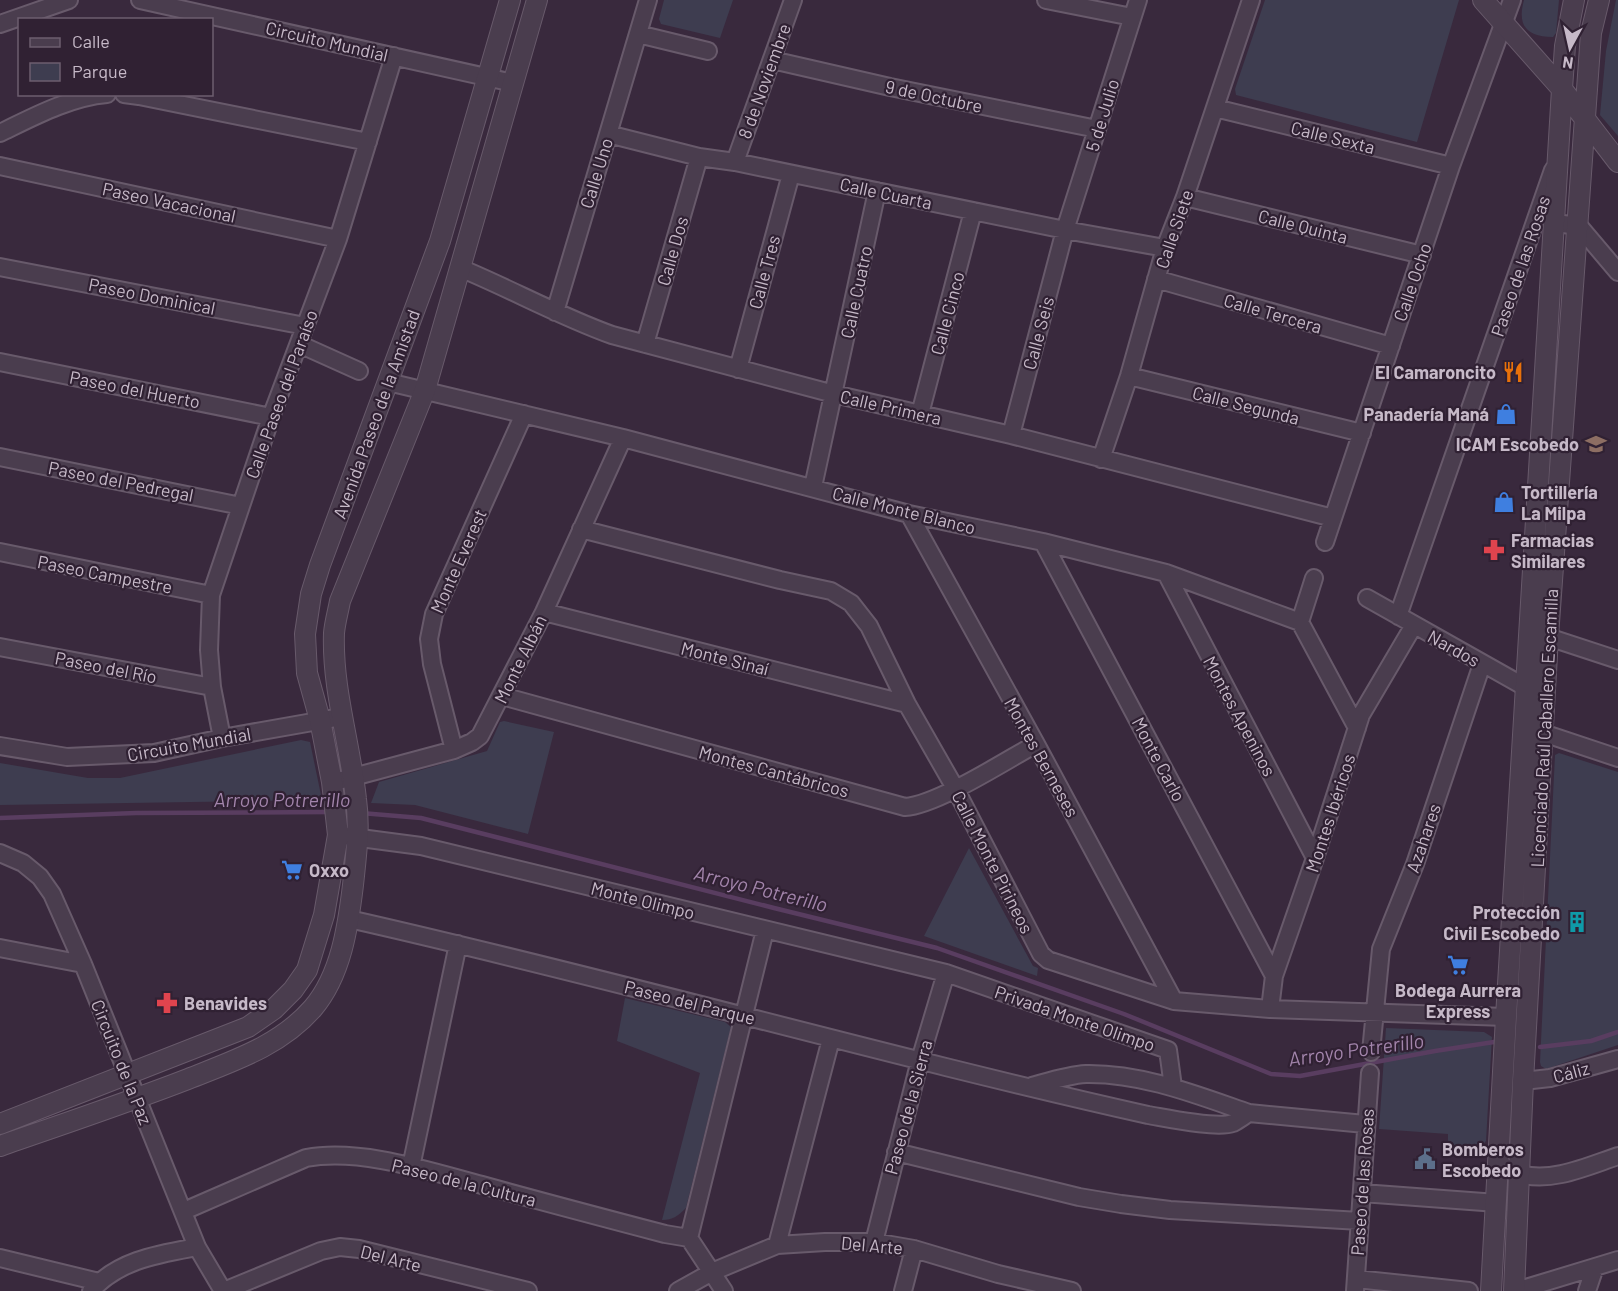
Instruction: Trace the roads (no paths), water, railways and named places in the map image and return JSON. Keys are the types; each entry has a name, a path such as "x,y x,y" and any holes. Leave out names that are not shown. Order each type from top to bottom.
{"street":[{"path":"0,24 69,0"},
{"name":"Circuito Mundial","path":"140,0 513,83"},
{"name":"Avenida Paseo de la Amistad","path":"0,1125 248,1027 274,1009 293,990 307,970 324,915 338,829 334,792 320,720 307,673 305,634 311,594 449,214 510,0"},
{"name":"Avenida Paseo de la Amistad","path":"0,1146 137,1099 259,1050 290,1029 313,1008 328,985 340,954 349,919 358,829 356,798 335,659 334,631 340,601 425,390 537,0"},
{"name":"Calle Uno","path":"555,312 648,0"},
{"name":"8 de Noviembre","path":"735,162 793,0"},
{"path":"1046,0 1132,17"},
{"name":"5 de Julio","path":"1065,230 1138,0"},
{"name":"Calle Siete","path":"1101,459 1130,376 1165,248 1185,197 1251,0"},
{"path":"1483,0 1562,89 1618,162"},
{"name":"Calle Ocho","path":"1325,542 1451,166 1512,0"},
{"name":"Licenciado Raúl Caballero Escamilla","path":"1491,1291 1562,89 1565,46 1574,0"},
{"name":"Licenciado Raúl Caballero Escamilla","path":"1515,1291 1523,1081 1548,637 1579,225 1584,118 1591,33 1599,0"},
{"path":"638,34 708,51"},
{"name":"Calle Paseo del Paraíso","path":"222,738 212,687 209,650 211,595 271,417 338,239 394,56"},
{"name":"9 de Octubre","path":"772,60 890,87 1097,129"},
{"path":"0,133 48,110 95,96"},
{"path":"138,96 368,142"},
{"name":"Calle Sexta","path":"1215,108 1451,166"},
{"name":"Calle Cuarta","path":"608,134 699,157 735,162 1065,230 1165,248"},
{"name":"Paseo de las Rosas","path":"1398,616 1559,153"},
{"name":"Calle Dos","path":"645,344 699,157"},
{"name":"Paseo Vacacional","path":"0,166 338,239"},
{"name":"Calle Tres","path":"738,369 791,174"},
{"name":"Calle Cuatro","path":"813,487 878,191"},
{"name":"Calle Quinta","path":"1185,197 1422,255"},
{"name":"Calle Cinco","path":"920,414 973,211"},
{"path":"1554,223 1579,225 1618,272"},
{"name":"Calle Seis","path":"1011,435 1065,230"},
{"name":"Paseo Dominical","path":"0,267 304,326"},
{"name":"Calle Primera","path":"460,268 602,332 834,394 1011,435 1333,518"},
{"name":"Calle Tercera","path":"1156,279 1391,346"},
{"path":"299,344 359,371"},
{"name":"Paseo del Huerto","path":"0,362 271,417"},
{"name":"Calle Segunda","path":"1130,376 1362,433"},
{"name":"Calle Monte Blanco","path":"388,382 623,438 909,514 1043,542 1166,573 1300,622"},
{"name":"Monte Everest","path":"454,750 432,664 429,639 434,614 524,414"},
{"name":"Monte Albán","path":"334,792 352,778 454,750 472,742 480,735 544,612 623,438"},
{"name":"Paseo del Pedregal","path":"0,457 241,506"},
{"name":"Montes Berneses","path":"909,514 1036,744 1174,1002"},
{"name":"Calle Monte Pirineos","path":"581,529 831,591 851,603 862,615 907,704 955,788 1044,957 1174,1002 1270,1009 1506,1017"},
{"name":"Monte Carlo","path":"1043,542 1274,976"},
{"name":"Paseo Campestre","path":"0,552 211,595"},
{"name":"Montes Apeninos","path":"1166,573 1316,858"},
{"path":"1314,578 1300,622 1357,728"},
{"name":"Nardos","path":"1367,598 1413,626 1525,687 1546,689"},
{"name":"Monte Sinaí","path":"544,612 907,704"},
{"name":"Montes Ibéricos","path":"1270,1009 1274,976 1316,858 1361,715 1413,626"},
{"path":"1548,637 1618,660"},
{"name":"Paseo del Río","path":"0,647 212,687"},
{"name":"Azahares","path":"1371,1052 1382,949 1415,864 1482,664"},
{"name":"Montes Cantábricos","path":"502,696 905,807 917,806 955,788 1036,744"},
{"name":"Circuito Mundial","path":"0,747 67,757 154,753 222,738 342,717"},
{"path":"1543,733 1618,758"},
{"name":"Monte Olimpo","path":"338,829 358,829 946,973"},
{"name":"Circuito de la Paz","path":"0,853 23,863 40,877 52,894 83,964 197,1247 224,1291"},
{"name":"Paseo del Parque","path":"349,919 1148,1115 1186,1121 1231,1124 1249,1113"},
{"path":"724,1291 689,1238 765,930"},
{"path":"411,1167 458,944"},
{"path":"0,948 83,964"},
{"path":"1510,950 1531,952"},
{"name":"Paseo de la Sierra","path":"874,1242 920,1060 946,973"},
{"name":"Privada Monte Olimpo","path":"946,973 1168,1050 1173,1087"},
{"path":"777,1245 831,1039"},
{"name":"Cáliz","path":"1523,1081 1550,1078 1618,1059"},
{"name":"Paseo de las Rosas","path":"1355,1285 1370,1073"},
{"name":"Paseo del Parque","path":"1030,1087 1062,1077 1085,1074 1113,1076 1173,1087 1249,1113 1365,1124"},
{"path":"896,1152 1078,1197 1121,1204 1170,1210 1360,1221"},
{"name":"Paseo de la Cultura","path":"184,1211 306,1158 325,1154 348,1155 411,1167 665,1234 689,1238"},
{"path":"1499,1163 1519,1174 1543,1177 1568,1172 1618,1156"},
{"path":"1362,1193 1497,1203"},
{"name":"Del Arte","path":"678,1291 712,1272 777,1245 825,1242 874,1242 914,1249 998,1274 1071,1291"},
{"path":"0,1258 95,1287 126,1265 152,1256 197,1247"},
{"name":"Del Arte","path":"224,1291 321,1251 340,1247 359,1249 528,1291"},
{"path":"903,1291 914,1249"},
{"path":"1515,1291 1618,1260"},
{"path":"1587,1291 1595,1267"},
{"path":"1355,1285 1469,1291"}],"waterway":[{"name":"Arroyo Potrerillo","path":"0,818 136,813 332,812"},
{"name":"Arroyo Potrerillo","path":"361,813 421,818 937,948 1124,1014 1271,1074 1300,1076 1494,1042"},
{"name":"Arroyo Potrerillo","path":"1540,1047 1591,1041 1618,1032"}],"place":[{"name":"El Camaroncito","path":"1513,372"},
{"name":"Panadería Maná","path":"1506,414"},
{"name":"ICAM Escobedo","path":"1596,444"},
{"name":"Tortillería La Milpa","path":"1504,502"},
{"name":"Farmacias Similares","path":"1494,550"},
{"name":"Oxxo","path":"292,870"},
{"name":"Protección Civil Escobedo","path":"1577,922"},
{"name":"Bodega Aurrera Express","path":"1458,965"},
{"name":"Benavides","path":"167,1003"},
{"name":"Bomberos Escobedo","path":"1425,1159"}]}
